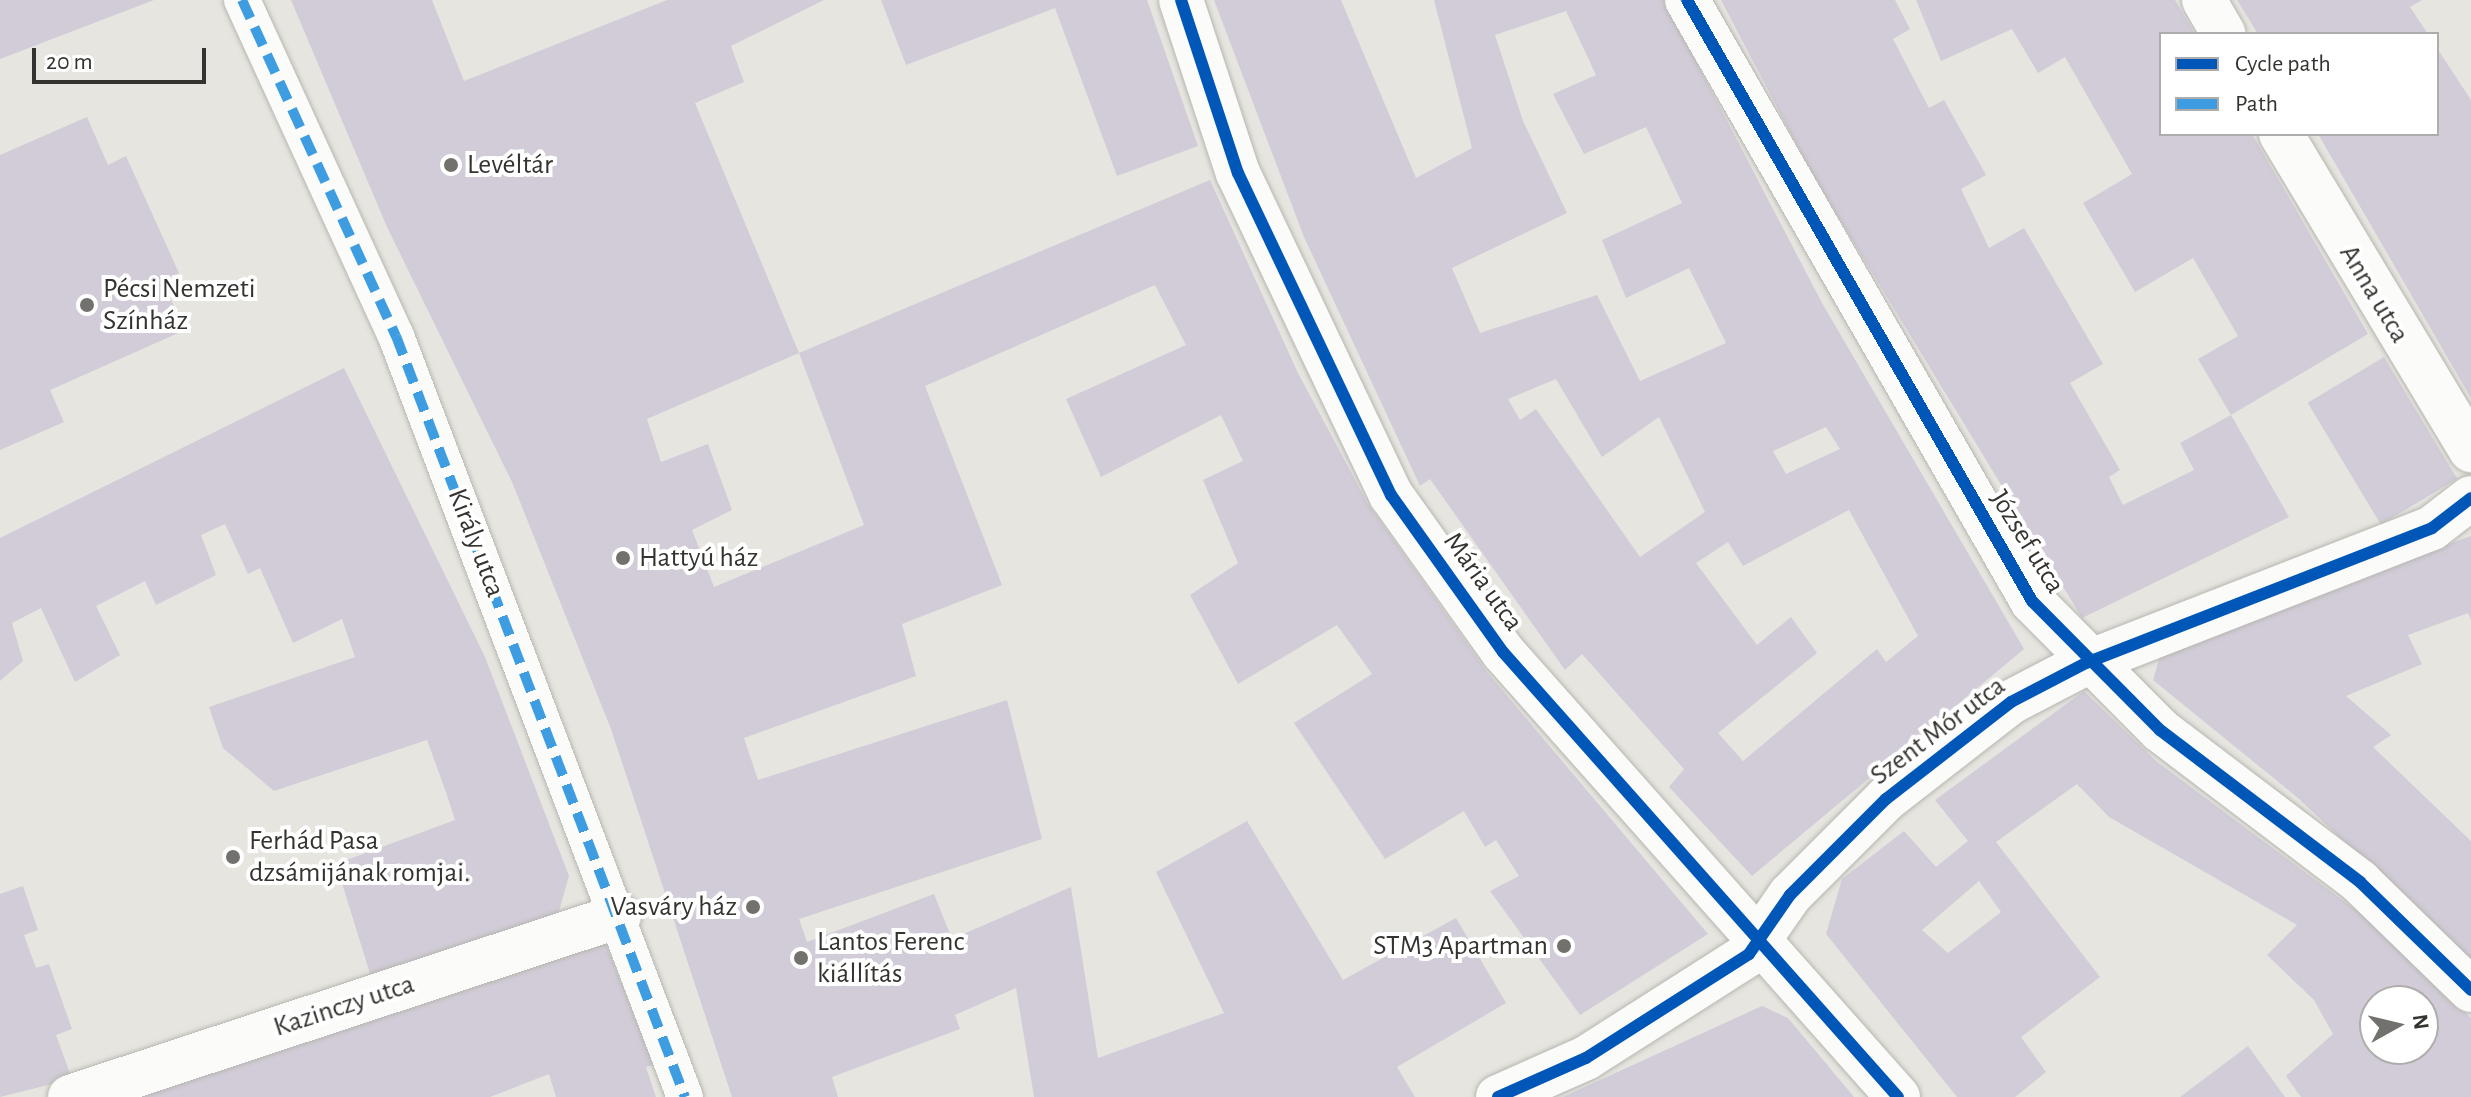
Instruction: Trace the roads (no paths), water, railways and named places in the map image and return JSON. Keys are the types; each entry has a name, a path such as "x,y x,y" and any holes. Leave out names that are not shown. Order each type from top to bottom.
{"street":[{"name":"Király utca","path":"242,0 396,336 619,916 685,1097"},
{"name":"Mária utca","path":"1181,0 1238,173 1391,495 1503,652 1898,1097"},
{"name":"József utca","path":"1687,0 2032,601 2086,663 2160,730 2360,882 2471,990"},
{"path":"2204,0 2223,32"},
{"name":"Anna utca","path":"2282,136 2471,450"},
{"name":"Szent Mór utca","path":"1498,1097 1586,1058 1701,991 1762,943 1790,895 1886,799 2011,702 2086,663 2432,528 2471,498"},
{"name":"Kazinczy utca","path":"70,1097 619,916"}],"place":[{"name":"Levéltár","path":"451,165"},
{"name":"Pécsi Nemzeti Színház","path":"87,305"},
{"name":"Hattyú ház","path":"623,558"},
{"name":"Ferhád Pasa dzsámijának romjai.","path":"233,857"},
{"name":"Vasváry ház","path":"753,907"},
{"name":"STM3 Apartman","path":"1564,946"},
{"name":"Lantos Ferenc kiállítás","path":"801,958"}]}
